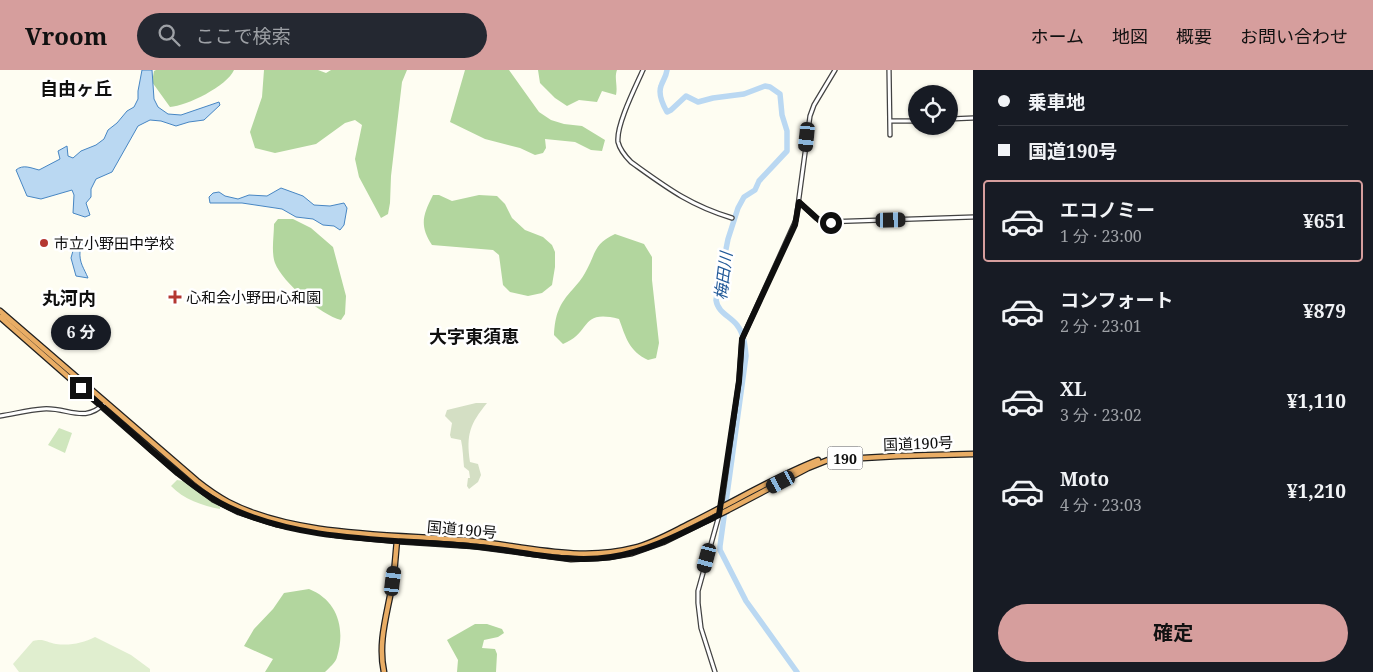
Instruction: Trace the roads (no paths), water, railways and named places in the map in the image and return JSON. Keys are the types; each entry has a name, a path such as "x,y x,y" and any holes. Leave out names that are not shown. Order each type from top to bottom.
{"highway":[{"name":"国道190号","path":"0,312 103,404"},
{"name":"国道190号","path":"0,317 181,470 216,495 235,505 265,516 294,523 397,539 474,542 566,554 600,554 625,550 652,542 828,460 973,453"},
{"path":"384,672 381,640 393,581 397,539"}],"street":[{"path":"643,70 620,128 618,140 623,153 630,162 688,202 732,218"},
{"path":"715,672 702,632 698,596 724,510 742,339 795,225 810,116 814,105 835,70"},
{"path":"888,70 890,135"},
{"path":"958,119 973,118"},
{"path":"890,121 908,121"},
{"path":"799,202 816,218 824,222 973,217"},
{"path":"0,416 42,409 84,414 92,413 103,404"}],"water":[{"path":"142,70 152,70 154,99 158,107 168,114 181,115 219,102 220,105 204,120 176,126 150,120 138,126 112,172 96,179 91,189 91,197 86,203 90,215 85,217 73,213 74,195 72,190 41,199 27,196 16,170 24,167 39,170 60,159 58,151 67,146 68,156 73,158 81,151 96,145 104,139 108,130 127,111 134,107 138,99"},
{"path":"281,188 303,196 314,205 330,206 344,203 347,208 344,225 340,230 334,226 323,225 313,219 296,217 282,209 242,203 210,203 209,197 213,193 219,192 225,196 238,199 249,195 267,196"},
{"path":"78,239 82,242 83,249 80,251 80,259 88,278 76,276 71,258 76,240"}],"waterway":[{"name":"梅田川","path":"667,70 660,92 667,112 686,96 698,102 744,94 765,86 780,94 782,115 787,131 787,151 759,181 755,190 744,197 738,208 728,239 716,300 719,308 739,328 744,340 746,356 720,550 746,601 797,672"}],"place":[{"name":"市立小野田中学校","path":"44,243"},
{"name":"心和会小野田心和園","path":"175,297"}],"district":[{"name":"自由ヶ丘","path":"76,88"},
{"name":"丸河内","path":"69,298"},
{"name":"大字東須恵","path":"474,336"}]}
